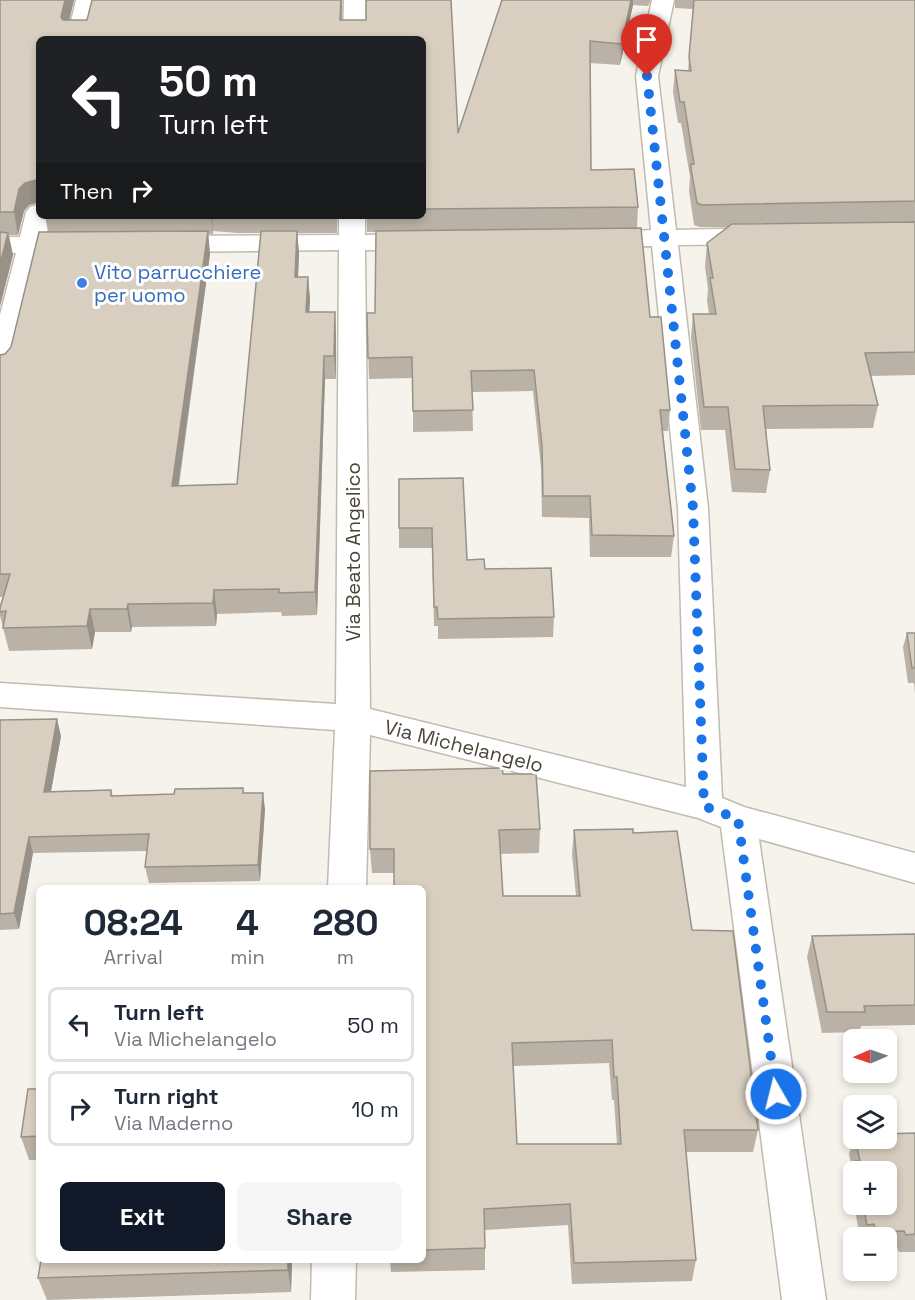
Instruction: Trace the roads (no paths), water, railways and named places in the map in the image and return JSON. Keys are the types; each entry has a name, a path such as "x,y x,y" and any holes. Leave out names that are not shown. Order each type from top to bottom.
{"street":[{"path":"79,36 87,0"},
{"path":"354,36 355,0"},
{"path":"663,0 647,76 693,508 721,813 804,1300"},
{"path":"0,369 37,219"},
{"path":"138,244 351,230 447,242"},
{"name":"Via Beato Angelico","path":"347,885 353,718 351,230"},
{"path":"567,240 783,236"},
{"path":"0,245 102,244"},
{"name":"Via Michelangelo","path":"0,695 353,718 721,813 915,868"},
{"path":"333,1300 334,1263"}],"place":[{"name":"Vito parrucchiere per uomo","path":"82,283"}]}
